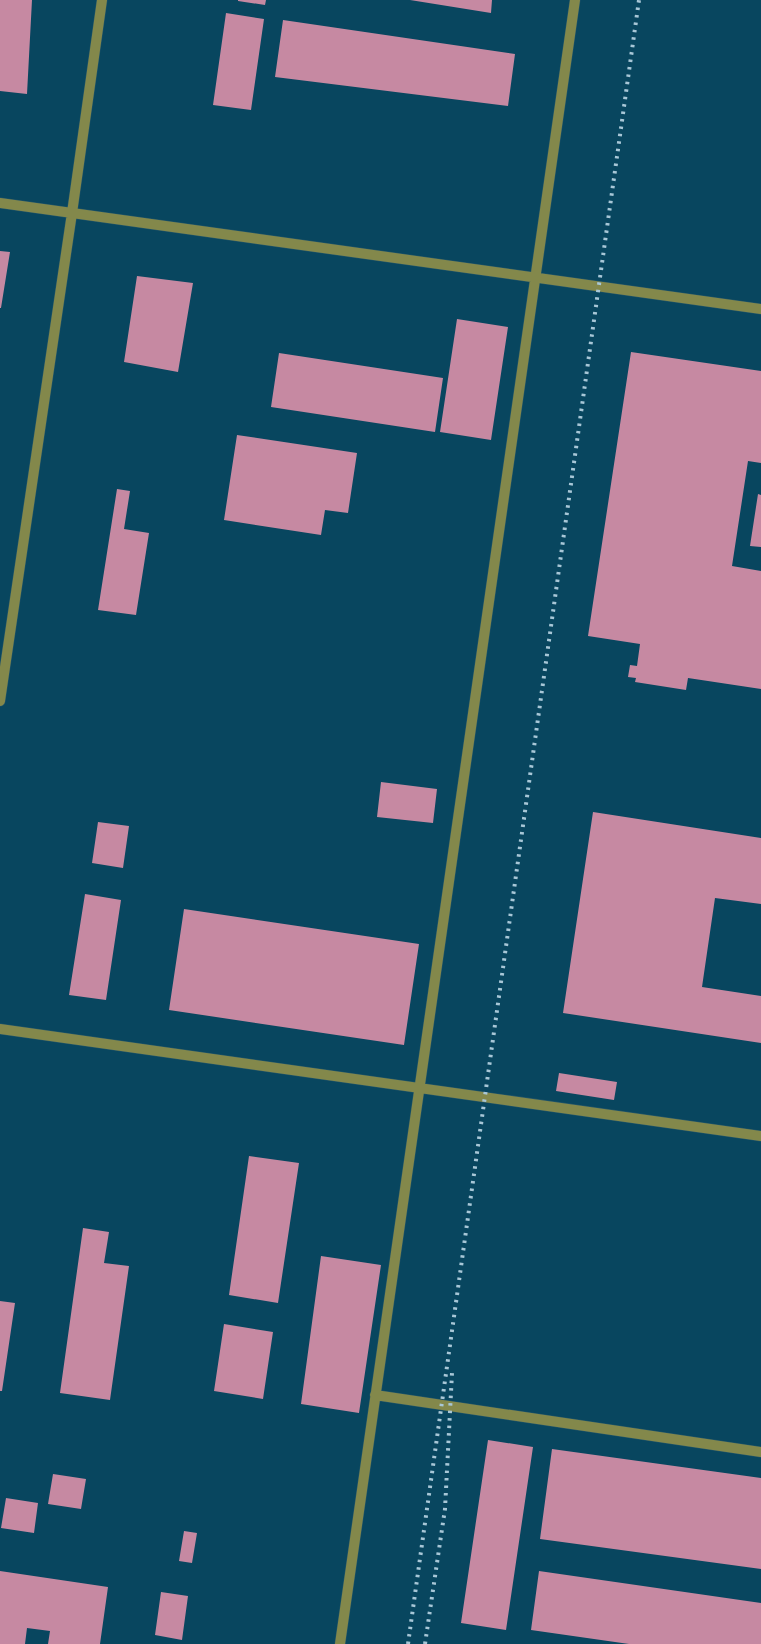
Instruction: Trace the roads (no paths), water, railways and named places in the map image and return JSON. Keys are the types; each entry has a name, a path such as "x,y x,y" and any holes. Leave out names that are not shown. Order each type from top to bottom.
{"lane":[{"path":"0,701 102,0"},
{"path":"340,1644 575,0"},
{"path":"0,203 761,309"},
{"path":"0,1029 761,1136"},
{"path":"375,1396 761,1452"}],"railway":[{"path":"408,1644 639,0"},
{"path":"425,1644 445,1509 452,1373"}]}
